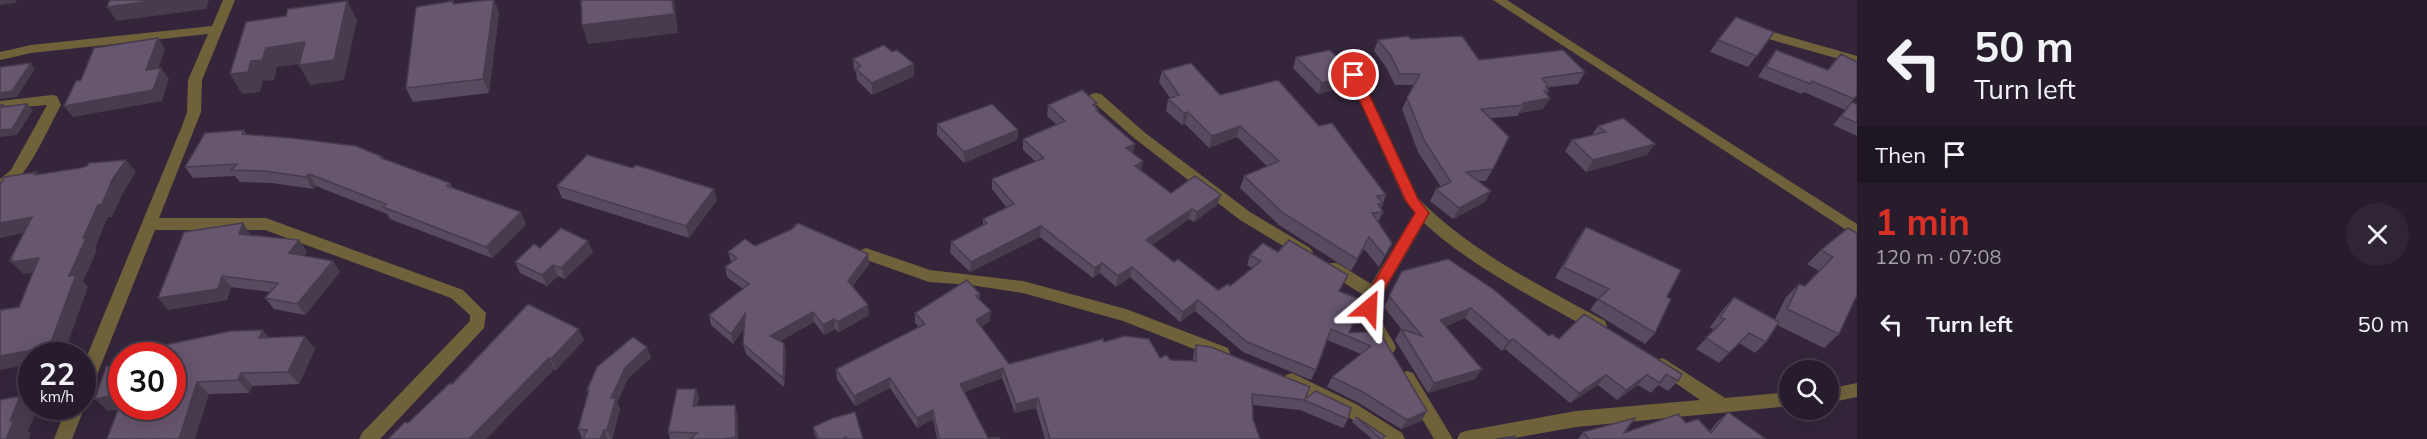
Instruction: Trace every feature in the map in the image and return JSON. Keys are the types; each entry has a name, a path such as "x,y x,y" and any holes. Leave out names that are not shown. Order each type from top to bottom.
{"street":[{"path":"96,355 194,112 195,80 229,0"},
{"path":"1499,0 1857,231"},
{"path":"0,56 31,49 217,29"},
{"path":"1755,32 1857,60"},
{"path":"1345,55 1412,201 1422,213 1455,242 1617,336"},
{"path":"1096,97 1139,135 1245,216 1374,294"},
{"path":"0,105 52,99 54,105 16,173 0,186"},
{"path":"1422,213 1374,294 1369,308 1375,326 1444,439"},
{"path":"149,224 266,224 457,294 478,313 478,323 368,439"},
{"path":"866,254 929,276 1023,287 1126,315 1242,361"},
{"path":"1647,354 1723,405"},
{"path":"1274,373 1350,409 1396,439"},
{"path":"1839,394 1857,390"},
{"path":"1466,439 1576,419 1779,400"},
{"path":"63,439 70,420"}],"building":[{"path":"110,0 158,0 107,7"},
{"path":"494,0 483,79 406,88 416,7 453,1 453,4"},
{"path":"581,0 672,0 674,14 582,25"},
{"path":"347,1 334,60 299,65 305,42 266,48 262,60 251,61 248,72 230,74 246,22 286,16 288,9"},
{"path":"1736,17 1774,32 1757,56 1718,40"},
{"path":"1408,36 1411,39 1462,36 1479,60 1563,50 1585,72 1542,78 1549,87 1546,87 1549,91 1544,91 1550,98 1523,103 1524,105 1481,109 1509,137 1493,169 1466,172 1491,191 1459,208 1436,189 1451,182 1424,140 1407,98 1420,74 1400,74 1391,56 1378,40"},
{"path":"158,38 146,70 161,68 153,90 64,106 76,81 81,80 94,48"},
{"path":"884,45 892,52 897,50 914,64 872,83 856,69 861,66 853,59"},
{"path":"1330,50 1354,74 1322,83 1296,57"},
{"path":"1776,50 1828,70 1841,54 1857,62 1857,95 1854,99 1812,81 1811,84 1766,67"},
{"path":"31,63 12,91 0,93 0,67"},
{"path":"1191,63 1220,95 1278,80 1319,126 1332,123 1386,195 1377,196 1383,204 1378,204 1383,212 1372,213 1392,243 1385,256 1369,237 1357,259 1283,213 1244,176 1279,161 1240,126 1212,136 1188,112 1184,113 1168,99 1179,95 1162,71"},
{"path":"1082,90 1097,103 1093,105 1098,109 1096,110 1135,144 1126,148 1143,161 1135,166 1171,193 1195,176 1221,195 1197,212 1192,209 1146,240 1174,262 1178,259 1218,290 1228,284 1230,286 1261,261 1250,255 1263,243 1278,252 1289,240 1348,275 1339,291 1357,298 1352,310 1357,313 1349,333 1379,331 1427,411 1407,420 1363,392 1332,377 1371,346 1331,329 1316,370 1247,342 1198,300 1183,312 1132,267 1118,276 1102,263 1095,268 1041,226 971,262 951,242 987,223 983,219 1014,204 992,179 1044,158 1023,139 1065,121 1048,105"},
{"path":"1852,102 1857,104 1857,123 1841,116"},
{"path":"27,104 12,129 0,130 0,105 3,105 2,107"},
{"path":"992,104 1018,130 964,152 937,124"},
{"path":"1623,118 1655,144 1593,160 1572,140 1606,132 1598,126"},
{"path":"244,130 242,134 356,146 383,157 381,158 450,183 447,186 521,212 486,247 383,207 386,204 309,174 306,177 264,171 231,170 237,164 185,167 205,133"},
{"path":"587,155 633,168 636,165 714,189 686,226 557,186"},
{"path":"126,160 112,180 102,204 98,205 83,238 86,238 69,276 76,275 51,342 18,342 18,353 0,356 0,310 19,307 39,258 11,262 32,217 0,223 0,185 4,177 80,168 89,163"},
{"path":"243,223 239,234 299,240 289,253 333,261 297,304 265,298 278,283 222,276 218,289 158,298 184,232"},
{"path":"798,223 868,254 848,281 868,305 838,322 834,319 823,325 813,312 770,336 784,343 783,378 743,344 745,314 731,334 709,315 749,284 725,267 737,258 728,252 745,239 755,246 792,229"},
{"path":"1586,227 1681,270 1667,297 1671,299 1655,333 1598,299 1609,289 1563,267"},
{"path":"561,228 588,241 561,268 553,265 542,275 515,262 534,244 540,248"},
{"path":"1848,228 1857,233 1857,296 1839,334 1787,309 1799,284 1805,286 1833,257 1821,250"},
{"path":"1448,259 1493,289 1549,336 1552,334 1559,339 1584,314 1682,374 1678,381 1666,374 1660,383 1647,375 1626,390 1606,375 1579,393 1513,339 1509,341 1471,308 1440,320 1482,369 1434,383 1401,329 1422,336 1389,296 1402,271"},
{"path":"967,280 980,294 976,296 991,311 976,320 1009,364 1103,339 1104,342 1125,336 1149,339 1160,358 1166,355 1171,360 1196,361 1196,345 1211,347 1310,387 1305,399 1316,391 1351,408 1348,419 1304,400 1252,394 1253,419 1260,439 1050,439 1038,398 1016,404 1003,368 960,384 988,438 999,437 1000,439 939,439 933,410 917,418 890,378 854,396 836,369 925,324 915,313"},
{"path":"1734,297 1779,322 1766,342 1749,333 1729,353 1706,338 1725,319 1720,317"},
{"path":"528,304 579,329 469,439 388,439 450,383 452,384"},
{"path":"263,330 259,338 305,336 288,372 241,373 238,380 197,382 186,417 186,342 179,342 231,331"},
{"path":"633,337 647,347 625,368 611,398 616,398 607,430 604,430 600,439 583,439 587,430 578,429 589,390 587,390 597,367"},
{"path":"108,367 108,397 96,399 96,396"},
{"path":"677,389 696,389 693,406 735,405 736,437 690,439 697,433 668,432"},
{"path":"18,396 10,421 14,420 6,439 0,439 0,400"},
{"path":"855,412 863,439 846,439 846,437 819,439 813,427"},
{"path":"1728,412 1766,439 1589,439 1583,432 1635,418 1624,433 1678,414 1686,423 1698,419 1711,433"},
{"path":"1356,417 1385,436 1381,439"},
{"path":"114,420 185,420 179,439 107,439"},
{"path":"1516,436 1512,439 1496,439"}],"route":[{"path":"1354,75 1412,201 1422,213 1374,294 1369,308"}]}
